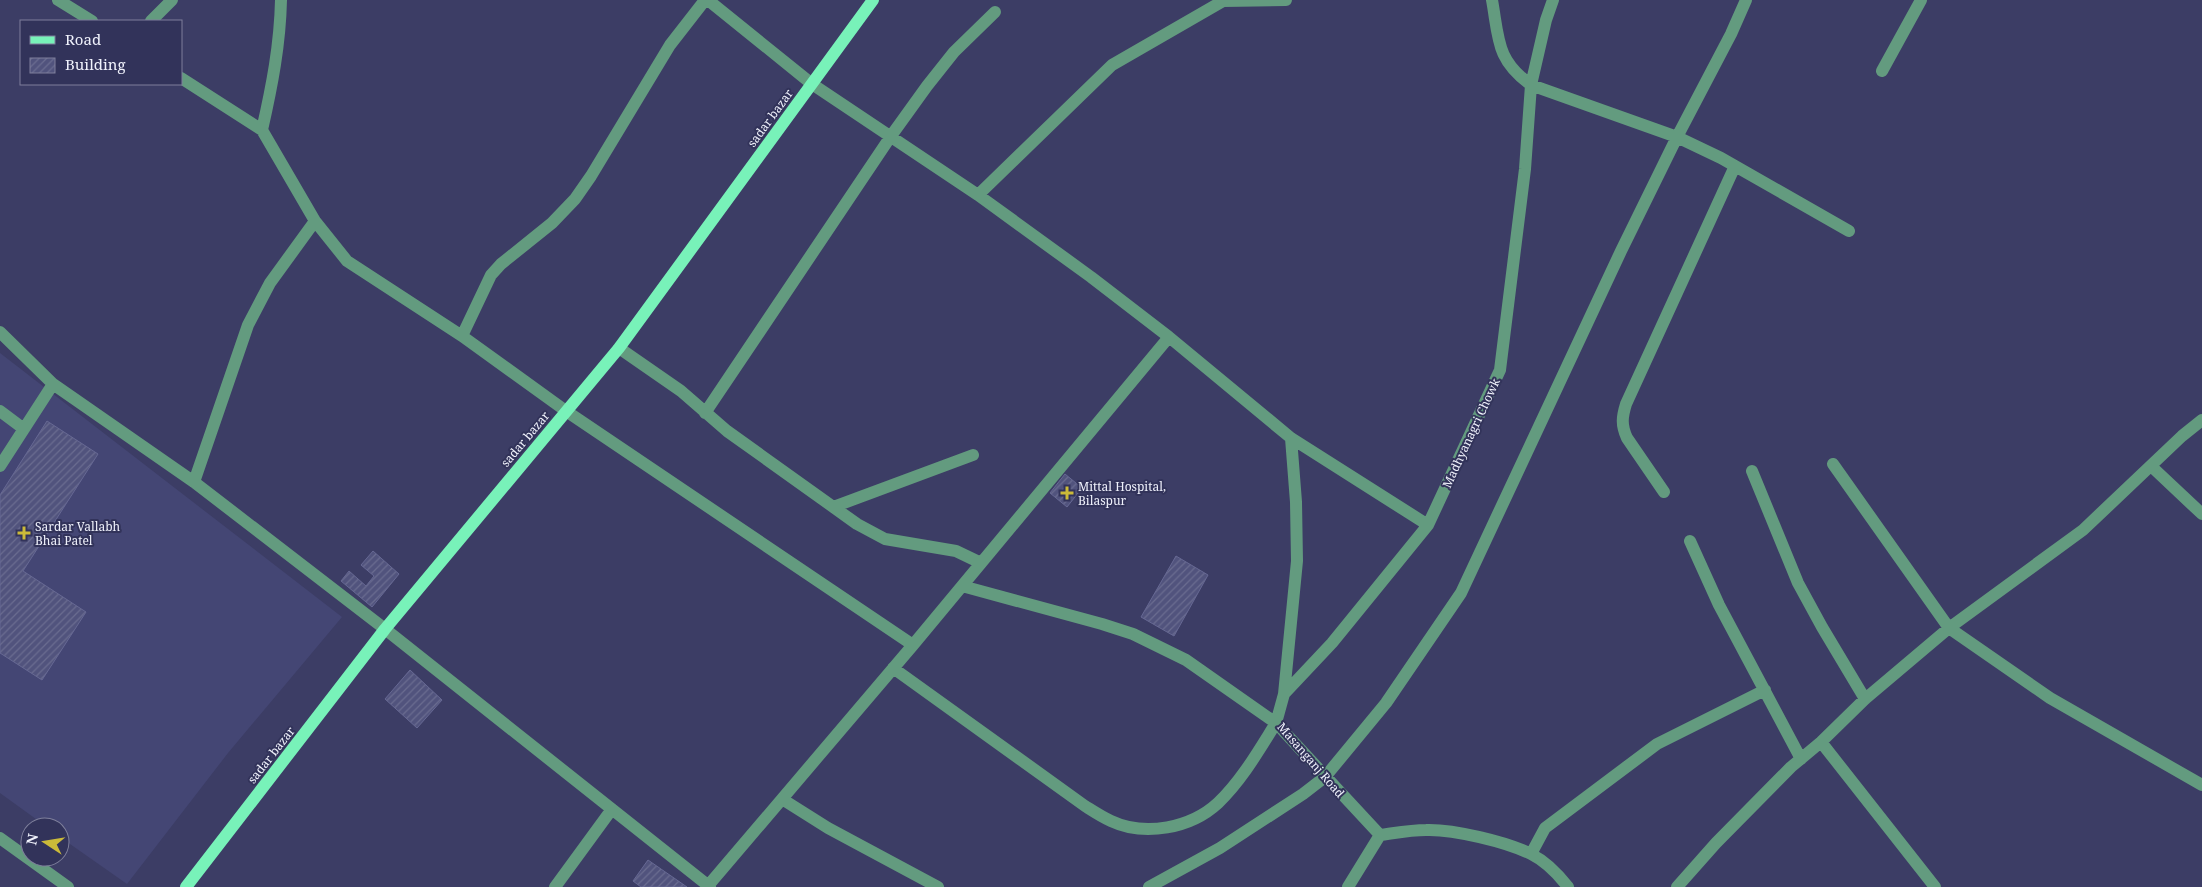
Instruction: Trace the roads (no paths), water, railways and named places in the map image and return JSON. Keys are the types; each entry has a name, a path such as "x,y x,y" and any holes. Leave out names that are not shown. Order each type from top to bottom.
{"main road":[{"name":"sadar bazar","path":"186,887 385,629 620,348 873,0"}],"street":[{"path":"58,0 90,20"},
{"path":"152,20 172,0"},
{"path":"262,130 274,75 280,32 280,0"},
{"path":"462,336 491,275 501,264 552,223 575,199 591,176 670,45 707,0 812,84 978,195 1091,277 1169,337 1291,438 1428,525"},
{"path":"978,195 1112,65 1224,1 1286,0"},
{"path":"1492,0 1501,49 1507,64 1516,74 1531,85 1677,137 1735,166 1849,231"},
{"name":"Madhyanagri Chowk","path":"1284,694 1332,643 1428,525 1500,370 1525,169 1531,85 1546,20 1553,0"},
{"path":"1149,887 1220,848 1303,794 1324,777 1386,703 1461,593 1677,137 1731,34 1746,0"},
{"path":"1882,71 1921,0"},
{"path":"705,413 891,136 954,52 994,12"},
{"path":"182,79 262,130 315,222 347,261 462,336 566,411 913,645"},
{"path":"1664,492 1627,438 1622,428 1622,418 1626,404 1735,166"},
{"path":"194,482 248,325 270,283 315,222"},
{"path":"0,332 53,384 194,482 385,629 708,887 894,668 1169,337"},
{"path":"620,348 681,390 705,413 742,443 857,524 885,539 956,551 981,563"},
{"path":"0,466 53,384"},
{"path":"0,411 24,429"},
{"path":"1677,887 1716,843 1865,698 1949,628 2083,530 2182,436 2202,420"},
{"name":"Masanganj Road","path":"1291,438 1296,502 1297,561 1284,694 1276,722 1324,777 1380,835"},
{"path":"832,506 973,455"},
{"path":"1833,464 1949,628 2050,698 2202,785"},
{"path":"2151,466 2202,514"},
{"path":"1752,471 1798,582 1822,627 1865,698"},
{"path":"1690,540 1719,605 1801,759"},
{"path":"894,668 1085,806 1112,822 1132,828 1158,830 1189,822 1218,803 1252,762 1276,722 1186,660 1133,634 962,586"},
{"path":"1531,854 1545,828 1658,744 1765,690"},
{"path":"1821,742 1935,887"},
{"path":"782,799 828,828 938,887"},
{"path":"555,887 612,809"},
{"path":"1348,887 1380,835 1426,830 1466,835 1510,846 1531,854 1547,865 1568,887"},
{"path":"0,838 68,887"}],"place":[{"name":"Mittal Hospital, Bilaspur","path":"1067,493"},
{"name":"Sardar Vallabh Bhai Patel","path":"24,533"}]}
